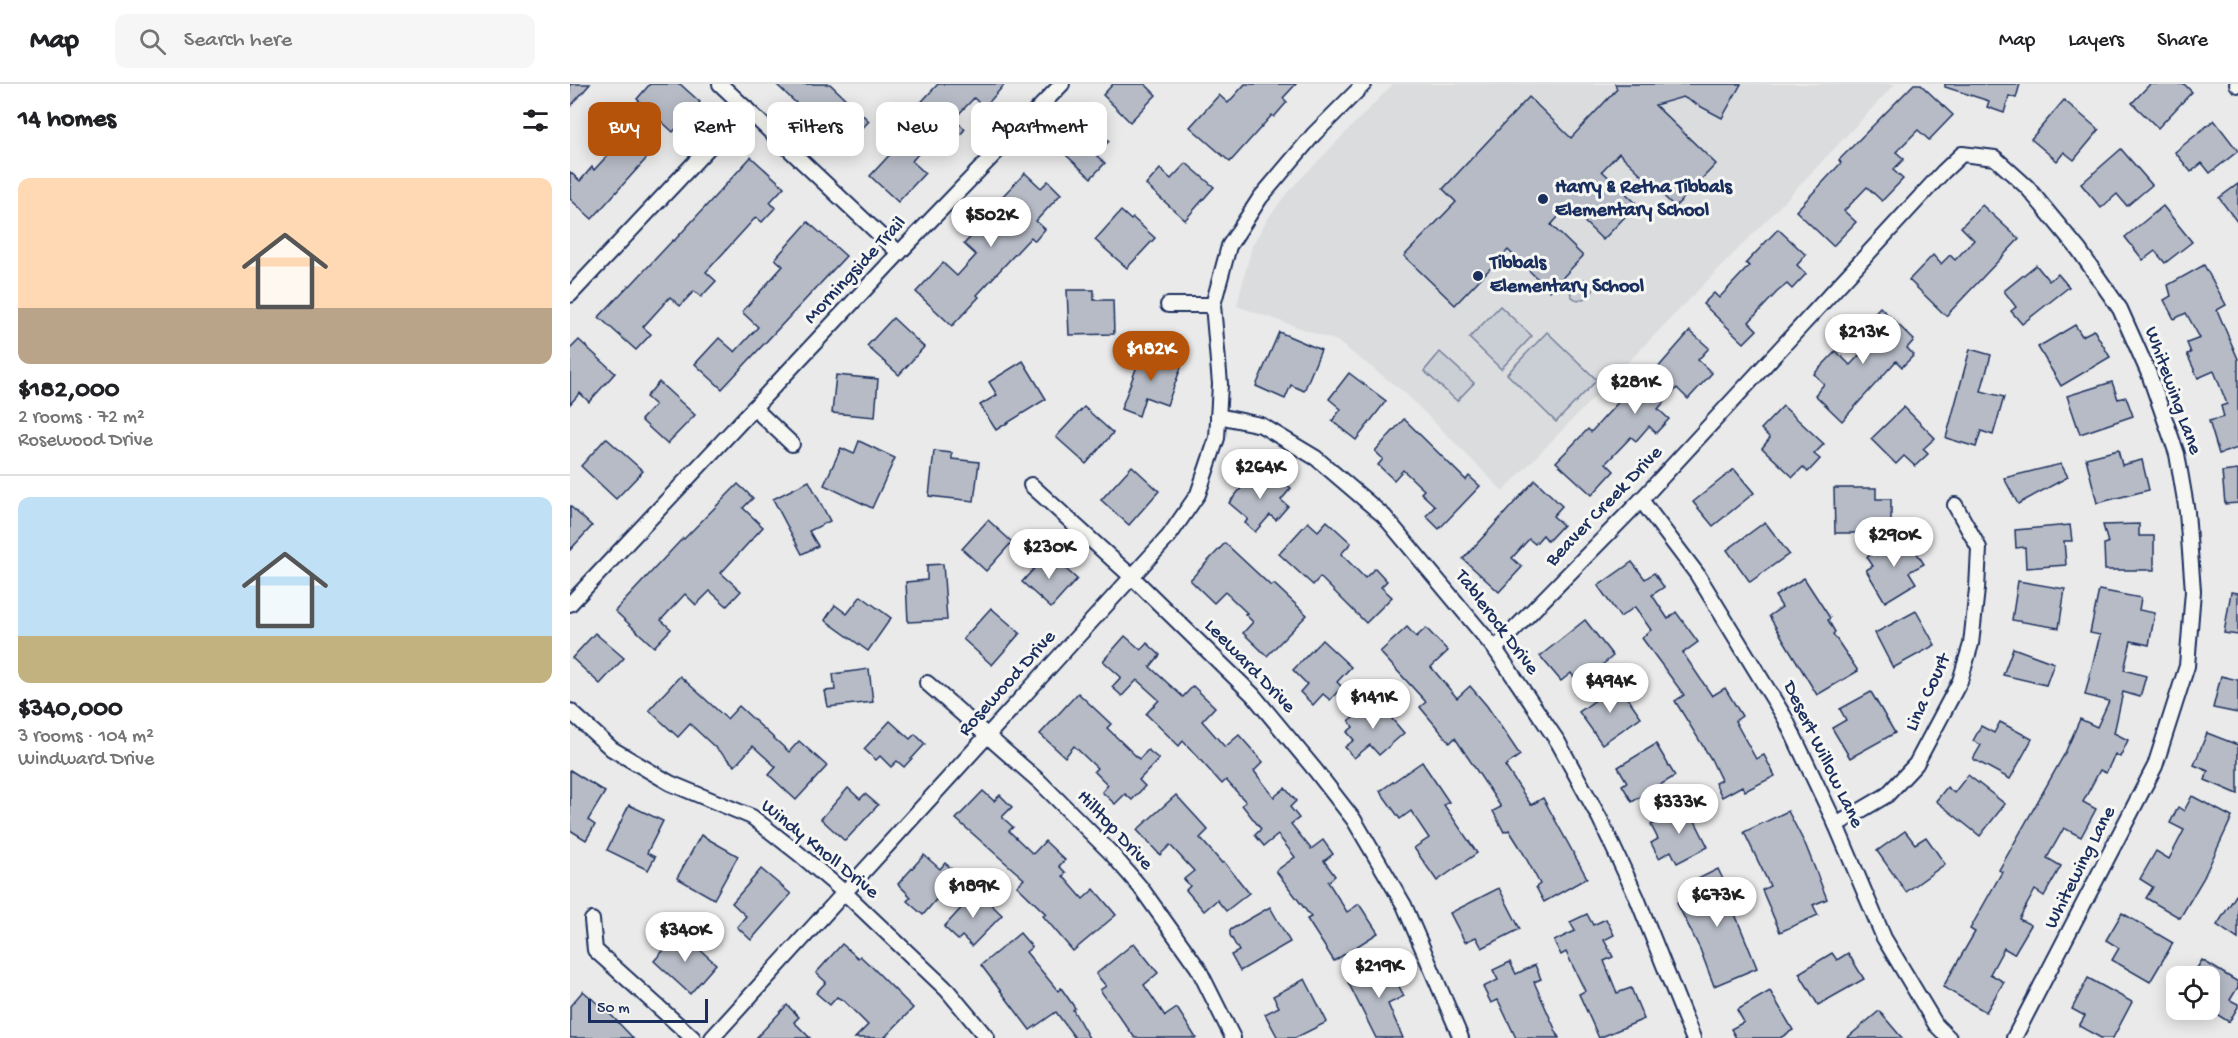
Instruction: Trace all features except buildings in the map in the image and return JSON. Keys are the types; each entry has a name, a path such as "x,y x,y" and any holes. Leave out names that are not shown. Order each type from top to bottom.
{"street":[{"path":"720,84 740,102"},
{"name":"Morningside Trail","path":"570,604 1062,84"},
{"name":"Rosewood Drive","path":"712,1038 1169,536 1198,494 1217,438 1221,384 1214,305 1229,246 1260,198 1314,134 1364,84"},
{"path":"755,117 899,254"},
{"name":"Beaver Creek Drive","path":"1495,649 1641,500 1962,154"},
{"name":"Whitewing Lane","path":"1962,154 1995,158 2027,187 2079,250 2120,309 2149,374 2177,454 2187,512 2193,591 2187,666 2155,766 2014,1038"},
{"path":"570,295 701,156"},
{"path":"1168,306 1214,305"},
{"path":"754,408 792,444"},
{"name":"Tablerock Drive","path":"1218,416 1261,426 1316,458 1384,516 1495,649 1557,742 1600,819 1637,898 1693,1038"},
{"name":"Leeward Drive","path":"1031,485 1132,577 1253,695 1316,771 1354,820 1404,905 1461,1038"},
{"name":"Desert Willow Lane","path":"1641,500 1697,574 1785,718 1836,825 1884,938 1936,1025 1949,1038"},
{"name":"Lina Court","path":"1836,825 1887,795 1916,764 1960,681 1971,644 1979,548 1955,505"},
{"name":"Hilltop Drive","path":"927,683 1040,782 1111,853 1141,888 1198,968 1233,1038"},
{"name":"Windy Knoll Drive","path":"570,711 612,749 660,778 752,817 845,892 947,990 987,1038"},
{"path":"592,920 595,950 693,1038"}],"shaded area":[{"name":"Tibbals Elementary School","path":"1393,84 1895,84 1780,206 1503,491 1405,393 1337,341 1237,306 1252,246 1267,220 1287,193"},
{"path":"1578,279 1590,280 1595,287 1590,296 1578,301 1571,296 1570,287"},
{"path":"1500,306 1532,336 1501,369 1469,338"},
{"path":"1547,332 1597,380 1556,422 1507,374"},
{"path":"1440,352 1474,383 1457,401 1424,371"}],"place":[{"name":"Harry & Retha Tibbals Elementary School","path":"1543,199"},
{"name":"Tibbals Elementary School","path":"1478,276"}]}
